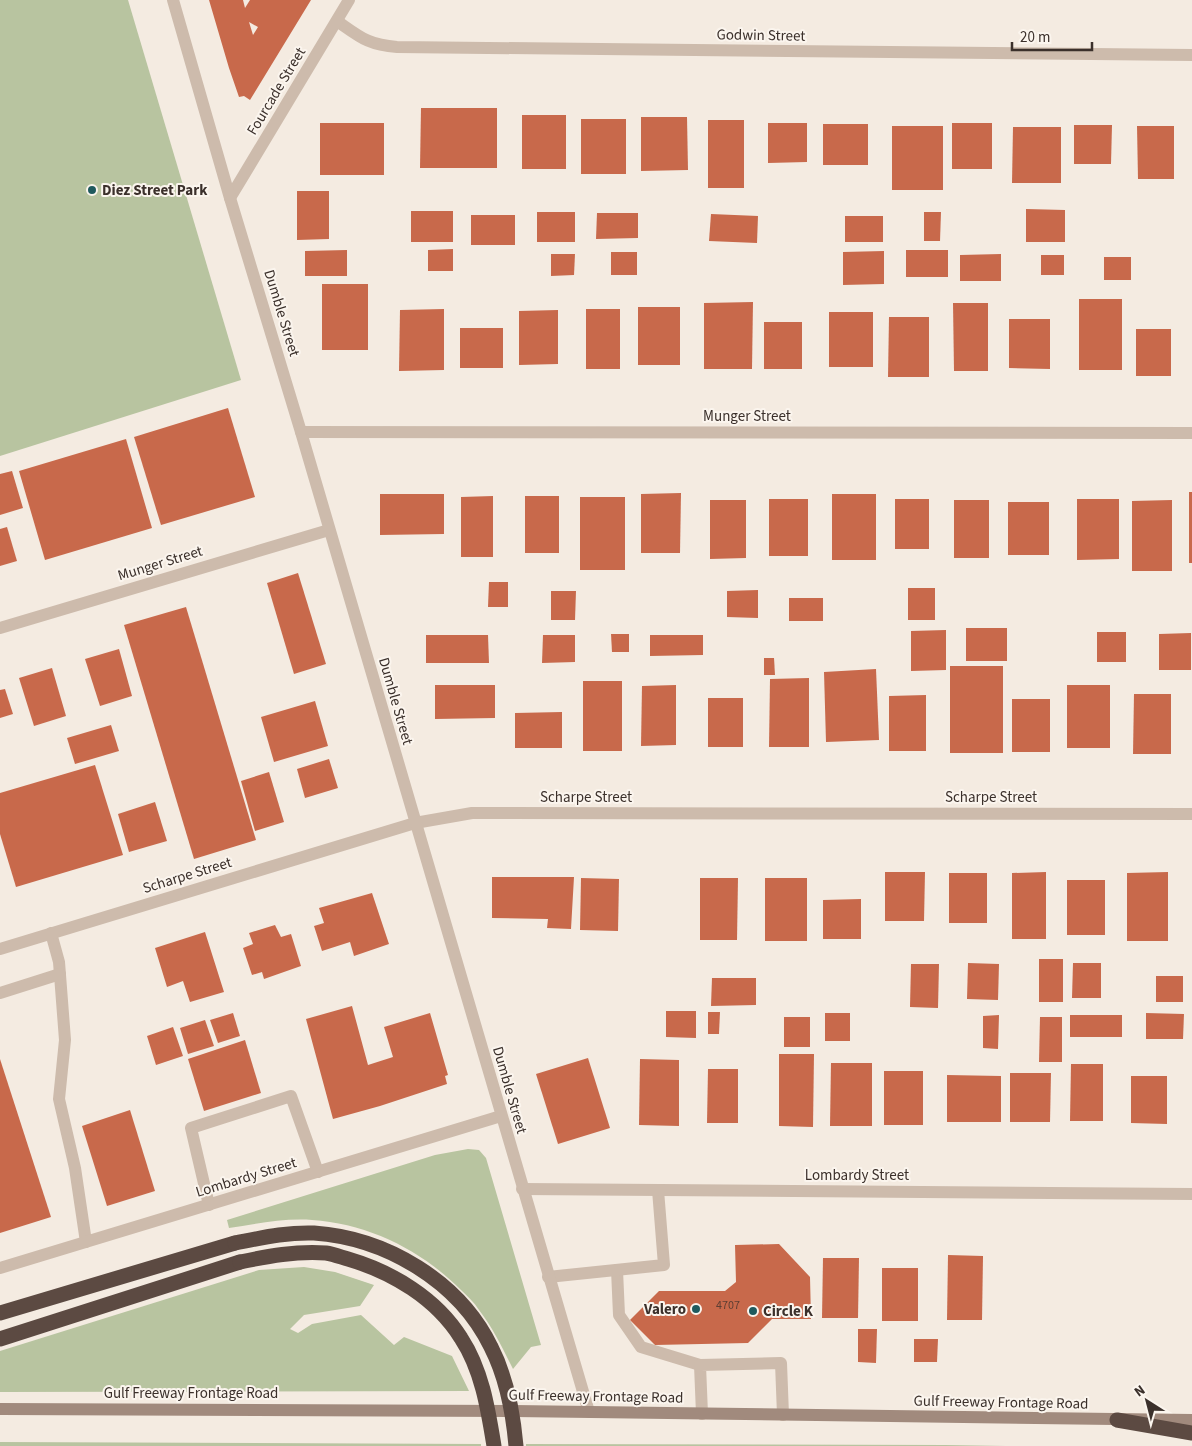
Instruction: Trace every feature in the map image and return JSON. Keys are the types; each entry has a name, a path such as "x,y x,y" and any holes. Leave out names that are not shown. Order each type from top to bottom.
{"highway":[{"path":"0,1313 235,1243 274,1235 314,1233 357,1239 389,1251 425,1272 454,1296 475,1319 492,1348 505,1383 514,1422 516,1446"},
{"path":"0,1339 240,1262 286,1253 328,1253 370,1266 411,1288 440,1311 461,1338 475,1367 487,1400 494,1446"},
{"path":"1117,1420 1192,1433"}],"main road":[{"name":"Gulf Freeway Frontage Road","path":"0,1409 589,1412 1192,1420"}],"street":[{"name":"Dumble Street","path":"173,0 589,1412"},
{"name":"Fourcade Street","path":"230,198 349,0"},
{"name":"Godwin Street","path":"337,21 378,46 397,48 1192,55"},
{"name":"Munger Street","path":"301,432 1192,433"},
{"name":"Munger Street","path":"0,628 329,530"},
{"name":"Scharpe Street","path":"0,949 415,823 472,812 1192,814"},
{"path":"51,933 59,962 66,1040 59,1099 75,1168 86,1242"},
{"path":"0,993 60,974"},
{"path":"209,1205 191,1128 291,1096 318,1172"},
{"name":"Lombardy Street","path":"0,1268 501,1116"},
{"name":"Lombardy Street","path":"522,1189 1192,1194"},
{"path":"548,1277 664,1265 658,1190"},
{"path":"618,1270 619,1315 641,1347 700,1365 781,1364 783,1415"},
{"path":"700,1365 702,1414"}],"green space":[{"name":"Diez Street Park","path":"0,0 128,0 241,380 0,456"},
{"path":"468,1149 479,1150 486,1158 541,1345 531,1347 513,1369 489,1324 470,1299 429,1263 393,1242 374,1233 354,1227 312,1220 260,1223 229,1228 227,1220 435,1155"},
{"path":"304,1267 335,1272 374,1285 360,1306 304,1315 290,1329 298,1333 312,1324 361,1315 394,1345 404,1337 452,1356 469,1391 0,1392 0,1351 259,1270"},
{"path":"0,1442 481,1444 481,1446 0,1446"},
{"path":"526,1444 946,1445 1006,1446 526,1446"}],"building":[{"path":"209,0 243,0 245,8 250,0 311,0 250,100 244,96 239,97","holes":["249,22 258,27 253,35"]},
{"path":"421,108 497,108 497,168 420,168"},
{"path":"522,115 566,115 566,169 522,169"},
{"path":"641,117 687,117 688,170 641,171"},
{"path":"581,119 626,119 626,174 581,174"},
{"path":"708,120 744,120 744,188 708,188"},
{"path":"320,123 384,123 384,175 320,175"},
{"path":"768,123 807,123 807,162 768,163"},
{"path":"952,123 992,123 992,169 952,169"},
{"path":"823,124 868,124 868,165 823,165"},
{"path":"1074,125 1112,125 1111,164 1074,164"},
{"path":"892,126 943,126 943,190 892,190"},
{"path":"1137,126 1174,126 1174,179 1138,179"},
{"path":"1013,127 1061,127 1061,183 1012,183"},
{"path":"297,191 329,191 329,239 297,240"},
{"path":"1026,209 1065,210 1065,242 1026,242"},
{"path":"411,211 453,211 453,242 411,242"},
{"path":"537,212 575,212 575,242 537,242"},
{"path":"924,212 941,212 940,241 924,241"},
{"path":"597,213 638,213 638,238 596,239"},
{"path":"711,214 758,216 757,243 709,241"},
{"path":"471,215 515,215 515,245 471,245"},
{"path":"845,216 883,216 883,242 845,242"},
{"path":"453,249 453,271 428,271 428,250"},
{"path":"347,250 347,276 305,276 305,251"},
{"path":"906,250 948,250 948,277 906,277"},
{"path":"884,251 884,284 843,285 843,252"},
{"path":"611,252 637,252 637,275 611,275"},
{"path":"551,254 575,254 574,275 551,276"},
{"path":"1001,254 1001,281 960,281 960,255"},
{"path":"1041,255 1064,255 1064,275 1041,275"},
{"path":"1104,257 1131,257 1131,280 1104,280"},
{"path":"322,284 368,284 368,350 322,350"},
{"path":"1079,299 1122,299 1122,370 1079,370"},
{"path":"753,302 752,369 704,369 704,303"},
{"path":"953,303 988,303 988,371 954,371"},
{"path":"638,307 680,307 680,365 638,365"},
{"path":"444,309 444,370 399,371 400,310"},
{"path":"586,309 620,309 620,369 586,369"},
{"path":"558,310 558,364 519,365 519,311"},
{"path":"829,312 873,312 873,367 829,367"},
{"path":"889,317 929,317 929,377 888,377"},
{"path":"1009,319 1050,319 1050,369 1009,368"},
{"path":"764,322 802,322 802,369 764,369"},
{"path":"460,328 503,328 503,368 460,368"},
{"path":"1136,329 1171,329 1171,376 1136,376"},
{"path":"228,408 255,497 161,525 134,437"},
{"path":"126,439 152,528 45,560 19,471"},
{"path":"12,471 23,508 0,515 0,474"},
{"path":"1189,492 1192,492 1192,563 1189,563"},
{"path":"681,493 680,553 641,553 641,494"},
{"path":"380,494 444,494 444,534 380,535"},
{"path":"832,494 876,494 876,560 832,560"},
{"path":"493,496 493,557 461,557 461,497"},
{"path":"525,496 559,496 559,553 525,553"},
{"path":"580,497 625,497 625,570 580,570"},
{"path":"769,499 808,499 808,556 769,556"},
{"path":"895,499 929,499 929,549 895,549"},
{"path":"1077,499 1119,499 1119,559 1077,560"},
{"path":"710,500 746,500 746,558 710,559"},
{"path":"954,500 989,500 989,558 954,558"},
{"path":"1172,500 1172,571 1132,571 1132,501"},
{"path":"1008,502 1049,502 1049,555 1008,555"},
{"path":"7,527 17,561 0,566 0,529"},
{"path":"298,573 326,664 294,674 267,583"},
{"path":"489,582 508,582 508,607 488,607"},
{"path":"908,588 935,588 935,620 908,620"},
{"path":"758,590 758,618 727,617 727,591"},
{"path":"551,591 576,591 575,620 551,620"},
{"path":"789,598 823,598 823,621 789,621"},
{"path":"186,607 256,840 194,859 124,625"},
{"path":"966,628 1007,628 1007,661 966,661"},
{"path":"946,630 946,670 911,671 911,631"},
{"path":"1097,632 1126,632 1126,662 1097,662"},
{"path":"1191,633 1191,670 1159,670 1159,634"},
{"path":"611,634 629,634 629,652 612,652"},
{"path":"426,635 488,635 489,663 426,663"},
{"path":"543,635 575,635 575,662 542,663"},
{"path":"650,635 703,635 703,655 650,656"},
{"path":"119,649 132,696 100,706 85,659"},
{"path":"764,658 774,658 775,675 764,675"},
{"path":"950,666 1003,666 1003,753 950,753"},
{"path":"52,668 66,716 34,726 19,678"},
{"path":"876,669 879,740 826,742 824,672"},
{"path":"809,678 809,747 769,747 770,679"},
{"path":"583,681 622,681 622,751 583,751"},
{"path":"435,685 495,685 495,718 435,719"},
{"path":"676,685 676,745 641,746 642,686"},
{"path":"1067,685 1110,685 1110,748 1067,748"},
{"path":"5,689 13,714 0,718 0,690"},
{"path":"1134,694 1171,694 1171,754 1133,754"},
{"path":"926,695 926,751 889,751 889,696"},
{"path":"708,698 743,698 743,747 708,747"},
{"path":"1012,699 1050,699 1050,752 1012,752"},
{"path":"315,701 328,746 274,762 261,717"},
{"path":"562,712 562,748 515,748 515,713"},
{"path":"111,725 119,751 75,764 67,738"},
{"path":"329,759 338,788 305,798 297,769"},
{"path":"95,765 123,855 16,887 0,834 0,793"},
{"path":"269,772 284,822 255,831 241,781"},
{"path":"155,802 167,841 129,852 118,814"},
{"path":"885,872 925,872 924,921 885,921"},
{"path":"1046,872 1046,939 1012,939 1012,873"},
{"path":"1168,872 1168,941 1127,941 1127,873"},
{"path":"949,873 987,873 987,923 949,923"},
{"path":"492,877 574,877 571,929 547,928 548,919 492,918"},
{"path":"581,878 619,879 618,931 580,930"},
{"path":"700,878 738,878 737,940 700,940"},
{"path":"765,878 807,878 807,941 765,941"},
{"path":"1067,880 1105,880 1105,935 1067,935"},
{"path":"372,893 389,944 354,956 350,942 322,951 314,926 324,923 319,908"},
{"path":"861,899 861,939 823,939 823,900"},
{"path":"275,925 281,937 291,934 301,966 264,979 262,972 252,975 243,948 253,944 249,933"},
{"path":"205,932 224,992 190,1002 183,981 167,987 155,948"},
{"path":"1039,959 1063,959 1063,1002 1039,1002"},
{"path":"968,963 999,964 998,1000 967,999"},
{"path":"1073,963 1101,963 1101,998 1072,998"},
{"path":"911,964 939,964 938,1008 910,1007"},
{"path":"1156,976 1183,976 1183,1002 1156,1002"},
{"path":"712,978 756,978 756,1005 711,1006"},
{"path":"352,1006 368,1065 393,1057 384,1027 430,1013 448,1075 445,1076 447,1084 333,1119 306,1019"},
{"path":"666,1011 696,1011 696,1038 666,1037"},
{"path":"708,1012 720,1012 719,1034 708,1034"},
{"path":"233,1013 240,1036 218,1043 210,1020"},
{"path":"825,1013 850,1013 850,1041 825,1041"},
{"path":"1146,1013 1184,1014 1183,1039 1146,1039"},
{"path":"999,1015 998,1049 983,1048 983,1016"},
{"path":"1070,1015 1122,1015 1122,1037 1070,1037"},
{"path":"784,1017 810,1017 810,1047 784,1047"},
{"path":"1040,1017 1062,1017 1062,1062 1039,1062"},
{"path":"205,1020 214,1046 188,1054 180,1028"},
{"path":"173,1027 183,1056 156,1065 147,1036"},
{"path":"245,1040 261,1093 204,1111 188,1059"},
{"path":"779,1054 814,1054 813,1127 779,1126"},
{"path":"588,1058 610,1128 558,1144 536,1074"},
{"path":"0,1059 51,1217 0,1233"},
{"path":"640,1059 679,1060 679,1126 639,1125"},
{"path":"831,1063 872,1063 872,1126 830,1126"},
{"path":"1071,1064 1103,1064 1103,1121 1070,1121"},
{"path":"708,1069 738,1069 738,1123 707,1123"},
{"path":"884,1071 923,1071 923,1125 884,1125"},
{"path":"1010,1073 1051,1073 1050,1122 1010,1122"},
{"path":"947,1075 1001,1076 1001,1122 947,1122"},
{"path":"1131,1076 1167,1076 1167,1124 1131,1123"},
{"path":"130,1110 155,1191 107,1206 82,1126"},
{"path":"779,1244 810,1277 811,1319 772,1319 748,1343 655,1345 630,1320 659,1291 725,1291 736,1282 735,1245"},
{"path":"948,1255 983,1256 982,1320 947,1320"},
{"path":"823,1258 859,1258 858,1318 822,1318"},
{"path":"882,1268 918,1268 918,1321 882,1321"},
{"path":"858,1329 877,1329 876,1363 858,1362"},
{"path":"914,1339 938,1339 937,1362 914,1362"}],"place":[{"name":"Diez Street Park","path":"92,190"},
{"name":"Valero","path":"696,1309"},
{"name":"Circle K","path":"753,1311"}]}
